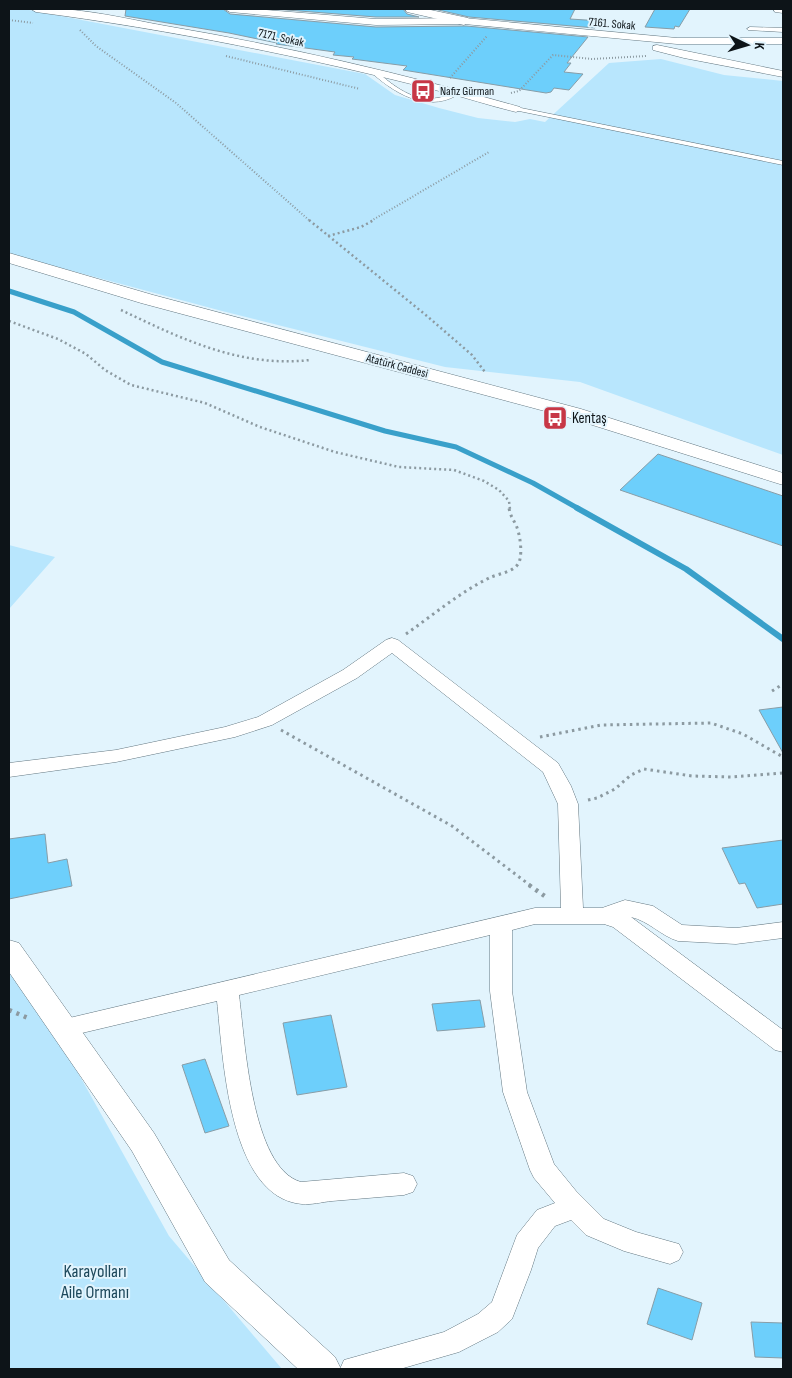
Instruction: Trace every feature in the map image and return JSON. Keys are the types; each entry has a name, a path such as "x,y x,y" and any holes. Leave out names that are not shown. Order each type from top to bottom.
{"street":[{"name":"7171. Sokak","path":"36,9 118,20 220,38 459,92 516,109"},
{"name":"7161. Sokak","path":"230,9 319,19 431,24 464,21 625,38 677,41 783,41"},
{"path":"411,9 464,21"},
{"path":"625,38 684,55 783,74"},
{"name":"Atatürk Caddesi","path":"9,258 147,299 574,412 783,479"},
{"path":"9,770 116,756 228,733 266,721 350,674 392,644 551,768 568,804 572,916"},
{"path":"604,916 625,908 644,912 678,933 736,936 783,930"},
{"path":"65,1028 535,916 604,916 621,921 783,1044"},
{"path":"501,924 501,991 515,1092 543,1170 575,1208 595,1227 633,1243 670,1252"},
{"path":"9,950 143,1142 217,1271 323,1369"},
{"path":"227,989 245,1123 262,1166 274,1181 287,1189 301,1193 404,1184"},
{"path":"354,1369 449,1343 488,1323 502,1310 518,1270 526,1243 546,1218 575,1208"}],"lane":[{"path":"750,29 783,30"},
{"path":"375,73 387,84 415,99 439,101 459,92"},
{"path":"516,109 783,163"}],"path":[{"path":"9,20 36,24"},
{"path":"441,88 497,25"},
{"path":"89,31 80,30 96,46 191,115 327,236 427,316 472,355 485,370 486,378 482,389"},
{"path":"484,99 519,91 553,55 592,59 646,56"},
{"path":"227,56 342,83 360,90"},
{"path":"327,236 337,235 361,227 489,152"},
{"path":"115,307 181,337 228,352 259,360 276,362 313,359"},
{"path":"9,321 58,339 86,354 105,370 131,385 205,403 260,427 351,456 399,468 454,470 484,481 499,490 509,501 510,515 517,527 521,550 520,562 514,569 491,577 474,586 392,644"},
{"path":"772,691 783,684"},
{"path":"266,721 452,826 572,916"},
{"path":"516,741 601,725 711,723 743,734 783,757"},
{"path":"568,804 597,798 615,789 631,775 644,769 692,776 731,777 783,773"}],"green space":[{"path":"9,9 24,9 365,74 395,95 478,118 515,122 530,119 545,122 609,63 661,59 724,75 783,81 783,455 580,382 445,367 222,311 9,254"},
{"path":"9,545 55,557 9,609"},
{"name":"Karayolları Aile Ormanı","path":"9,949 169,1236 282,1369 9,1369"}],"building":[{"path":"126,9 223,9 230,14 376,27 466,26 588,37 567,63 571,63 564,72 583,74 569,90 554,88 551,92 546,93 403,70 407,66 352,59 354,57 333,55 335,52 276,44 229,33 125,16"},
{"path":"274,9 403,9 407,14 419,17 376,17"},
{"path":"434,9 575,9 570,19 602,21 595,28 469,17"},
{"path":"655,9 690,9 679,27 675,26 674,29 645,27"},
{"path":"658,454 783,496 783,546 620,490"},
{"path":"783,707 783,753 759,710"},
{"path":"45,834 48,863 67,859 72,886 9,899 9,839"},
{"path":"783,840 783,904 757,908 745,883 739,884 722,848"},
{"path":"480,1000 485,1027 437,1031 432,1004"},
{"path":"331,1015 347,1087 297,1095 283,1023"},
{"path":"205,1059 229,1126 205,1133 182,1065"},
{"path":"658,1288 702,1303 692,1340 647,1324"},
{"path":"751,1322 783,1323 783,1358 755,1357"}],"waterway":[{"path":"9,291 74,312 162,362 385,431 456,447 533,483 579,509"},
{"path":"577,508 686,569 783,639"}],"place":[{"name":"Nafiz Gürman","path":"423,91"},
{"name":"Kentaş","path":"555,418"}]}
